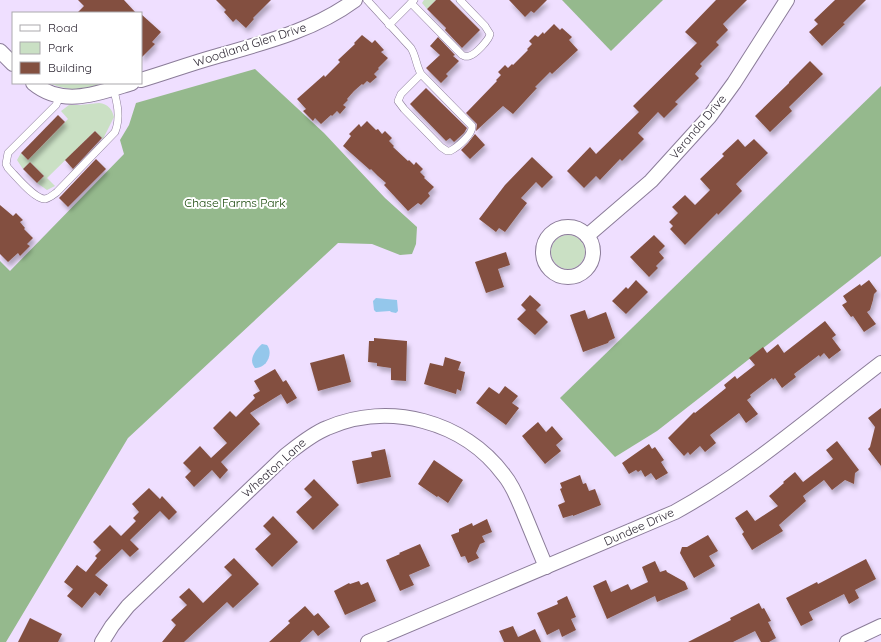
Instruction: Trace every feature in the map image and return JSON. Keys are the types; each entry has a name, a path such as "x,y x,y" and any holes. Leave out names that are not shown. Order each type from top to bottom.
{"street":[{"name":"Woodland Glen Drive","path":"142,80 261,44 308,27 335,13 355,0"},
{"name":"Veranda Drive","path":"587,236 651,181 710,116 734,83 787,0"},
{"path":"0,51 12,63"},
{"path":"34,84 43,90 60,96 81,97 93,95 112,86 125,84"},
{"name":"Dundee Drive","path":"368,642 675,512 706,495 743,470 881,363"},
{"name":"Wheaton Lane","path":"102,642 112,626 128,606 286,455 300,444 327,428 372,416 402,416 433,423 465,439 480,450 504,475 514,490 546,567"},
{"path":"847,642 881,626"}],"lane":[{"path":"367,0 411,48 422,74 472,126 470,133 450,151 447,151 441,147 398,101 401,94 422,74"},
{"path":"389,25 412,1 462,55 466,57 470,56 487,41 490,34 485,26 460,0"},
{"path":"60,96 56,105 12,149 6,158 8,168 33,193 45,199 57,192 115,132 118,119 118,108 112,86"}],"green space":[{"path":"424,0 436,0 427,9 422,3"},
{"path":"562,0 663,0 611,51"},
{"name":"Chase Farms Park","path":"255,69 324,133 385,198 417,227 416,244 412,254 400,255 372,244 338,243 128,438 6,642 0,642 0,261 10,271 124,154 120,140 129,125 136,103"},
{"path":"51,84 99,84 95,87 82,90 60,87"},
{"path":"881,86 881,256 657,431 615,457 560,398"},
{"path":"105,104 109,107 114,117 103,139 95,131 47,178 55,186 47,190 37,183 44,176 30,162 23,169 17,160 21,153 28,160 68,119 61,111 69,105"},
{"path":"565,235 571,235 575,236 582,242 585,252 584,259 578,266 571,269 565,269 561,268 554,262 551,255 551,249 552,245 558,238"}],"water":[{"path":"376,298 397,300 398,311 396,313 390,311 376,312 374,310 373,301"},
{"path":"262,344 267,345 269,349 270,353 268,360 259,368 255,368 252,358"}],"building":[{"path":"78,0 124,0 135,12 78,12 84,6"},
{"path":"216,0 271,0 253,18 254,19 246,28 236,19 233,22 224,12 226,10"},
{"path":"436,0 450,0 480,30 462,48 445,30 446,28 427,9"},
{"path":"509,0 547,0 534,13 531,11 525,17"},
{"path":"716,0 747,0 723,24 728,30 716,42 719,45 700,64 702,66 695,74 699,78 675,102 678,104 664,118 658,112 638,133 644,139 622,161 620,159 600,180 596,176 584,188 567,171 590,147 596,154 639,112 633,106 697,43 685,32"},
{"path":"835,0 866,0 843,23 845,24 822,46 809,32 818,24 814,20"},
{"path":"142,15 161,32 152,42 155,44 142,57"},
{"path":"554,24 560,30 562,28 572,37 569,40 578,50 552,74 550,72 535,87 537,88 513,114 503,106 476,131 477,124 466,113 497,81 496,80 501,75 498,72 505,65 508,68 512,64 513,65 528,50 527,49 532,44 529,41 535,35 538,37 543,32 544,34"},
{"path":"362,35 372,43 375,40 384,50 381,52 388,58 374,74 377,77 370,83 367,81 363,85 362,84 347,99 348,100 343,105 346,107 340,114 337,111 321,124 315,118 313,121 303,111 306,109 297,99 324,75 325,77 340,62 338,60"},
{"path":"438,37 455,55 453,56 459,61 446,74 448,76 441,83 426,68 440,55 430,46"},
{"path":"810,61 823,74 789,107 792,111 770,132 755,116"},
{"path":"426,88 467,128 464,133 454,142 450,138 446,141 410,104"},
{"path":"58,115 65,122 28,160 21,153"},
{"path":"367,121 382,134 385,131 392,138 389,141 394,146 393,147 408,161 409,160 414,165 416,162 423,169 420,172 434,187 428,193 430,196 421,205 418,203 408,211 384,185 386,183 343,146 351,136 349,134 359,124 361,127"},
{"path":"95,131 102,138 73,169 65,160"},
{"path":"475,134 485,145 470,159 461,150"},
{"path":"738,139 745,147 754,139 768,153 736,184 742,191 718,215 717,213 685,245 670,229 673,226 669,222 678,213 672,207 685,195 695,205 710,190 700,179 724,156 722,154"},
{"path":"532,157 553,177 542,188 536,182 521,198 527,203 505,232 499,228 496,232 479,219 505,185"},
{"path":"96,159 106,169 68,207 59,198"},
{"path":"30,162 44,176 37,183 23,169"},
{"path":"0,205 13,216 16,213 23,220 20,222 25,228 24,229 33,238 27,244 30,246 20,256 18,253 8,262 0,254"},
{"path":"654,235 665,246 659,252 664,258 656,266 658,268 649,277 630,257"},
{"path":"506,252 510,265 498,269 504,287 486,293 475,262"},
{"path":"636,280 648,292 626,314 612,301 626,287 628,289"},
{"path":"869,280 877,291 874,294 870,310 867,312 876,324 864,332 853,316 851,317 842,305 847,302 843,296 860,284 861,286"},
{"path":"530,295 541,305 536,310 548,322 535,335 517,319 526,310 521,305"},
{"path":"585,310 588,319 606,312 615,338 608,343 583,352 570,315"},
{"path":"825,321 836,335 832,338 841,350 829,359 824,353 820,357 819,355 794,374 796,377 782,388 775,378 773,380 772,378 750,395 751,397 747,400 758,414 746,423 739,413 710,435 716,443 705,452 700,446 690,455 688,452 684,456 668,438 694,412 695,413 726,388 724,385 735,376 737,379 755,365 749,358 763,347 767,353 778,344 784,353"},
{"path":"374,338 407,341 406,381 391,380 391,368 377,366 377,363 368,362 369,341 374,341"},
{"path":"344,354 351,382 318,391 310,363"},
{"path":"445,357 461,362 458,370 465,372 461,391 457,389 456,394 424,384 430,363 443,366"},
{"path":"275,369 283,382 286,380 297,398 287,404 281,394 250,413 260,424 221,462 228,470 220,479 212,470 194,487 185,477 191,471 183,463 200,446 211,458 227,443 213,428 230,411 236,417 255,398 253,395 260,391 254,381"},
{"path":"505,386 518,396 512,403 519,408 506,425 476,403 489,387 499,394"},
{"path":"881,408 881,466 868,449 870,447 875,427 868,418"},
{"path":"538,422 546,432 552,426 563,439 556,445 561,451 545,464 522,436"},
{"path":"837,441 859,470 855,473 854,484 845,480 832,490 824,480 803,496 806,501 779,525 783,531 752,550 742,534 744,532 735,518 747,510 755,521 778,506 769,496 795,472 803,482 833,459 826,450"},
{"path":"649,444 652,449 655,447 664,460 661,462 668,473 656,480 651,473 645,477 641,470 638,472 636,470 629,474 622,463"},
{"path":"385,449 391,477 357,484 352,461 372,457 371,452"},
{"path":"434,460 463,480 448,503 418,484"},
{"path":"580,475 583,484 586,483 589,491 595,489 601,505 573,516 563,518 558,505 565,502 560,489 562,488 560,483"},
{"path":"314,479 339,505 313,530 296,512 312,497 304,489"},
{"path":"149,488 160,499 162,496 177,512 169,520 160,511 130,540 139,549 130,557 122,549 95,575 108,585 100,596 95,592 82,608 67,596 73,589 64,582 77,565 86,572 97,558 95,556 101,550 93,542 110,525 121,536 136,521 133,518 139,512 132,504"},
{"path":"273,516 298,542 272,567 255,549 271,534 263,526"},
{"path":"487,519 492,532 482,536 485,542 480,544 476,553 479,558 468,563 465,556 461,557 451,535 459,532 459,529 472,523 473,526"},
{"path":"708,535 718,551 709,556 715,566 694,578 680,553 682,547 687,547"},
{"path":"420,544 430,566 409,575 414,585 400,591 386,560"},
{"path":"234,558 259,584 233,608 227,602 184,642 162,642 176,625 171,620 187,605 179,597 189,588 203,603 232,575 224,567"},
{"path":"866,559 876,579 855,590 859,598 849,604 844,594 809,612 813,620 801,626 786,598 817,582 818,584"},
{"path":"655,561 660,572 666,570 685,582 688,589 657,602 655,596 607,619 593,586 606,580 611,592 628,584 631,590 648,582 642,567"},
{"path":"359,581 361,585 368,582 376,601 345,615 334,591 349,583"},
{"path":"567,596 576,617 571,619 576,630 562,637 559,629 547,635 537,613 558,604 557,601"},
{"path":"759,603 762,609 764,608 771,621 768,622 776,638 769,642 761,642 755,631 733,642 688,642 731,620 730,618"},
{"path":"305,606 314,616 318,613 330,627 318,636 313,630 300,642 269,642 290,623 288,621"},
{"path":"30,618 62,634 58,642 18,642"},
{"path":"513,626 518,637 535,629 541,642 504,642 499,631"}]}
